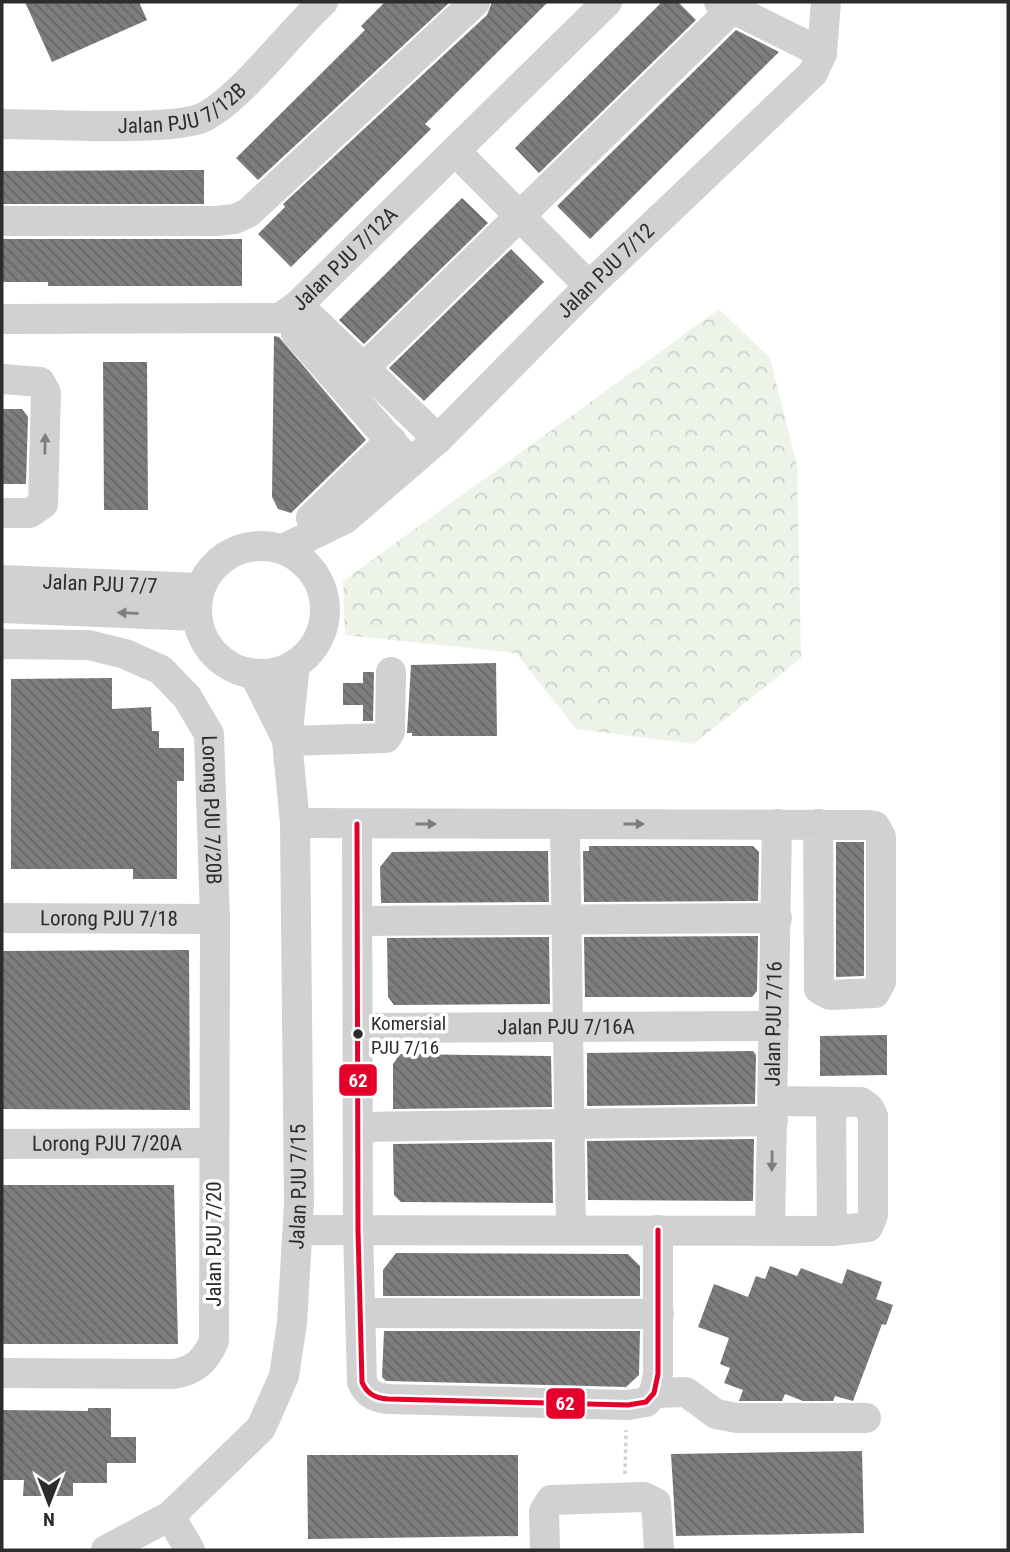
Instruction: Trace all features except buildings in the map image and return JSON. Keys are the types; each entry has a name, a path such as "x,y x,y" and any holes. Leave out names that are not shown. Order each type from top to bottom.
{"street":[{"name":"Jalan PJU 7/12B","path":"2,124 174,124 202,118 224,103 323,2"},
{"path":"2,221 190,222 235,219 248,213 475,2"},
{"name":"Jalan PJU 7/12A","path":"2,319 297,319 456,152 607,2"},
{"name":"Jalan PJU 7/12","path":"283,549 345,519 438,439 589,286 813,73 822,53 826,2"},
{"path":"364,368 729,4 822,53"},
{"path":"456,152 589,286"},
{"path":"297,319 364,368 438,439"},
{"path":"297,319 410,463"},
{"path":"2,379 40,382 46,393 43,504 30,513 2,513"},
{"path":"311,518 391,440"},
{"name":"Jalan PJU 7/12","path":"315,574 345,519"},
{"path":"263,545 283,549 301,559 315,574 323,592 326,613 322,633 311,651 295,664 275,673 254,674 233,668 215,655 202,637 198,602 209,570 224,557 243,548 263,545"},
{"name":"Jalan PJU 7/7","path":"2,580 198,602"},
{"name":"Jalan PJU 7/7","path":"2,608 198,602"},
{"name":"Lorong PJU 7/20B","path":"2,644 89,645 125,654 161,670 187,696 209,734 215,919"},
{"name":"Jalan PJU 7/15","path":"106,1550 170,1516 261,1428 284,1376 292,1323 298,1230 295,823 287,741 295,664"},
{"path":"287,741 386,738 390,732 391,671"},
{"name":"Jalan PJU 7/15","path":"254,674 287,741"},
{"path":"295,823 565,825 777,824 818,824 868,825 879,831 881,982 875,993 830,995 819,989 818,824"},
{"path":"357,824 358,1230 362,1382 365,1391 378,1399 635,1405 646,1402 654,1393 658,1374 658,1230"},
{"name":"Jalan PJU 7/16","path":"770,1230 777,824"},
{"path":"565,825 571,1230"},
{"name":"Lorong PJU 7/18","path":"2,918 215,919"},
{"path":"358,921 777,918"},
{"name":"Jalan PJU 7/20","path":"2,1373 186,1373 207,1356 214,1341 215,919"},
{"name":"Jalan PJU 7/16A","path":"358,1028 774,1026"},
{"path":"298,1230 832,1231 868,1227 873,1215 873,1129 869,1108 861,1102 831,1102 773,1111 569,1124 358,1127"},
{"path":"831,1102 832,1231"},
{"name":"Lorong PJU 7/20A","path":"2,1144 214,1143"},
{"path":"360,1313 659,1314"},
{"path":"654,1393 686,1392 716,1414 737,1418 866,1418"},
{"path":"545,1550 544,1511 551,1500 644,1497 656,1503 659,1550"},
{"path":"170,1516 190,1550"}],"path":[{"path":"626,1423 626,1448"}],"green space":[{"path":"719,309 770,358 797,465 801,658 694,744 576,729 516,653 345,635 343,581"}],"transit line":[{"name":"62","path":"357,824 358,1230 362,1382 366,1390 375,1396 388,1399 628,1405 646,1402 654,1393 658,1374 658,1230"}],"place":[{"name":"Komersial PJU 7/16","path":"358,1034"}]}
